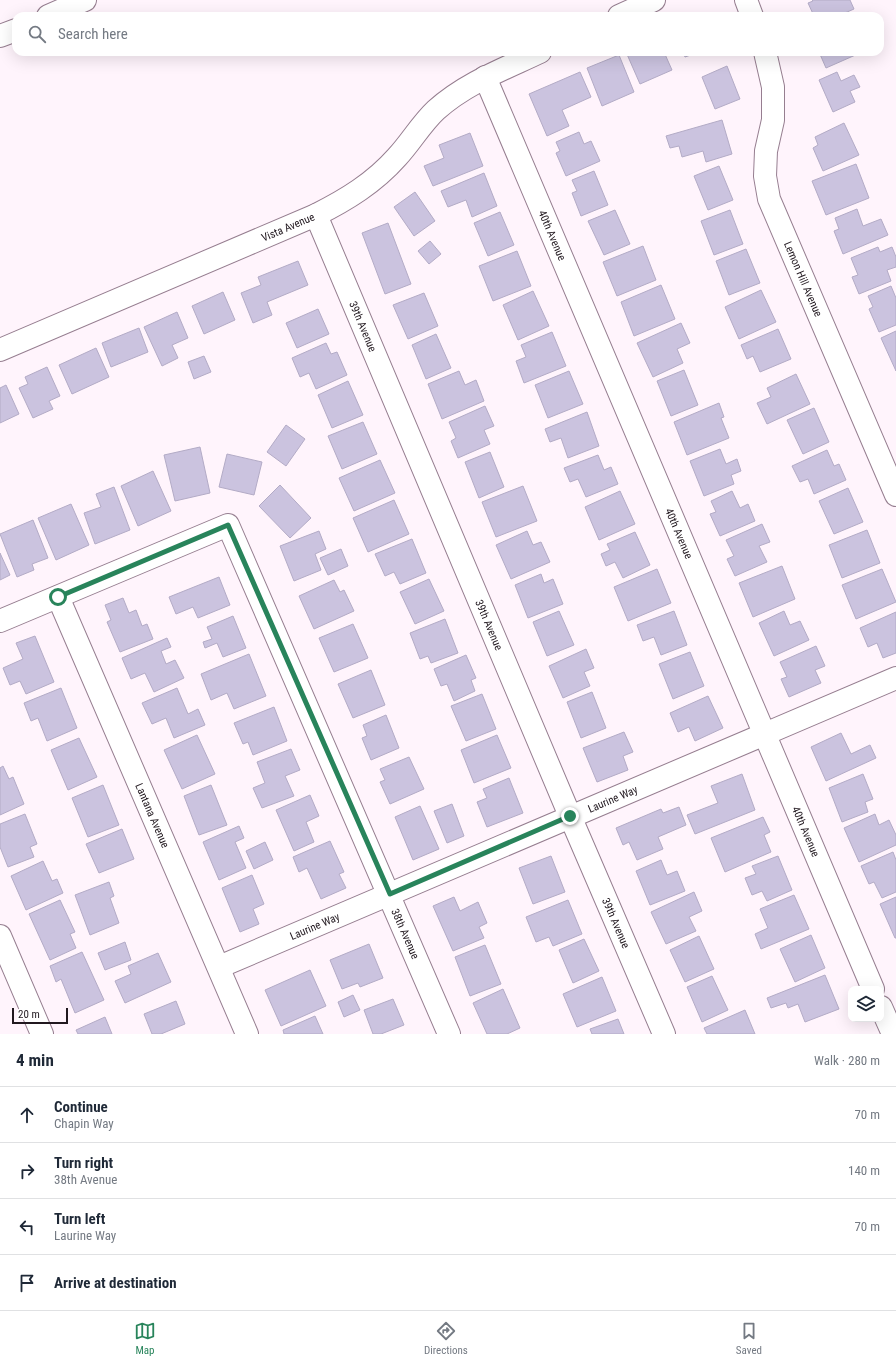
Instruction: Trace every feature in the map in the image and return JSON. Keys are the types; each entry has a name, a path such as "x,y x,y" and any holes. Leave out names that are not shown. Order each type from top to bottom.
{"street":[{"path":"57,12 85,0"},
{"path":"628,12 654,0"},
{"path":"746,0 750,12"},
{"path":"0,36 12,32"},
{"name":"Vista Avenue","path":"0,350 316,215 348,199 366,187 398,157 422,124 469,85 531,56"},
{"name":"Lemon Hill Avenue","path":"766,56 773,87 772,120 766,151 765,176 769,199 896,495"},
{"name":"40th Avenue","path":"485,77 872,986"},
{"name":"39th Avenue","path":"316,215 570,816 664,1034"},
{"name":"38th Avenue","path":"58,597 228,525 390,894 449,1034"},
{"path":"0,621 58,597"},
{"name":"Lantana Avenue","path":"58,597 247,1034"},
{"name":"Laurine Way","path":"219,967 896,678"},
{"path":"0,936 42,1034"},
{"path":"884,1014 893,1034"}],"building":[{"path":"812,0 850,0 854,9 847,12 812,12 808,3 813,1"},
{"path":"619,56 634,92 602,106 587,68"},
{"path":"628,56 666,56 672,70 640,84"},
{"path":"821,56 853,56 826,68"},
{"path":"727,66 740,99 715,109 702,77"},
{"path":"580,72 591,97 562,110 569,126 547,136 529,94"},
{"path":"837,72 841,81 854,75 860,87 850,91 855,102 833,112 819,80"},
{"path":"722,120 732,154 706,162 703,151 682,157 679,146 670,148 666,136"},
{"path":"844,123 859,155 823,171 813,148 818,145 815,137"},
{"path":"579,132 584,144 591,141 600,161 566,176 556,153 560,151 556,142"},
{"path":"470,133 483,166 433,186 424,166 444,158 439,145"},
{"path":"856,164 869,198 826,215 812,181"},
{"path":"719,166 733,200 708,210 694,176"},
{"path":"594,171 608,205 581,216 572,193 577,191 572,180"},
{"path":"484,173 497,206 472,217 466,200 448,207 441,191"},
{"path":"415,192 435,221 414,236 394,207"},
{"path":"857,209 863,226 881,219 888,235 843,254 834,231 839,229 835,218"},
{"path":"615,210 630,244 604,255 588,221"},
{"path":"730,210 743,244 714,255 701,221"},
{"path":"500,212 514,245 488,256 474,223"},
{"path":"388,223 411,284 385,294 362,233"},
{"path":"430,241 441,254 429,264 418,251"},
{"path":"643,246 656,280 617,296 603,262"},
{"path":"878,247 880,252 892,247 896,257 896,267 887,270 891,281 859,294 852,277 858,275 851,258"},
{"path":"746,249 760,283 729,295 716,261"},
{"path":"517,251 531,286 493,301 479,266"},
{"path":"298,261 308,285 267,302 272,315 253,323 241,293 261,285 258,277"},
{"path":"661,285 675,319 634,336 621,302"},
{"path":"891,286 896,298 896,325 879,332 869,309 873,307 868,296"},
{"path":"761,290 776,322 739,339 725,307"},
{"path":"533,291 549,326 518,340 503,305"},
{"path":"223,292 235,320 204,334 192,306"},
{"path":"424,293 438,326 408,339 393,305"},
{"path":"318,309 329,334 297,348 286,323"},
{"path":"177,312 188,338 172,345 178,358 162,366 144,327"},
{"path":"681,323 690,343 677,349 683,363 653,377 637,343"},
{"path":"139,328 148,352 111,367 102,343"},
{"path":"778,329 791,359 760,372 753,356 747,359 741,345"},
{"path":"896,331 896,371 881,338"},
{"path":"552,332 566,366 524,383 516,361 526,357 521,345"},
{"path":"436,334 451,368 426,379 412,345"},
{"path":"326,343 331,354 337,352 347,375 316,389 309,373 300,377 292,358"},
{"path":"96,348 109,377 72,394 59,365"},
{"path":"204,356 211,372 194,379 188,362"},
{"path":"47,367 60,396 49,401 53,409 33,418 19,388 28,384 25,377"},
{"path":"684,370 698,405 671,416 657,381"},
{"path":"459,371 465,385 476,380 484,401 442,419 428,384"},
{"path":"569,371 583,404 548,418 535,385"},
{"path":"796,374 810,404 767,424 757,403 771,397 767,388"},
{"path":"348,381 363,415 332,428 318,395"},
{"path":"6,385 19,414 0,423 0,388"},
{"path":"719,403 724,417 721,418 729,438 687,455 674,422"},
{"path":"485,406 494,426 484,430 490,444 458,458 451,441 456,438 449,422"},
{"path":"814,408 829,442 803,454 787,420"},
{"path":"587,412 599,446 568,458 561,438 550,442 545,429"},
{"path":"363,422 377,454 342,469 328,436"},
{"path":"286,425 305,439 286,466 267,452"},
{"path":"200,447 210,493 175,501 164,455"},
{"path":"720,449 726,464 737,459 741,471 731,475 734,484 704,496 690,461"},
{"path":"827,450 834,466 839,464 846,480 814,494 808,479 800,482 792,466"},
{"path":"490,452 504,487 479,498 465,462"},
{"path":"227,454 262,462 254,495 219,487"},
{"path":"598,455 604,470 611,467 618,484 586,497 578,479 570,482 564,468"},
{"path":"380,460 395,493 354,511 339,478"},
{"path":"153,471 171,511 138,526 121,486"},
{"path":"280,485 311,518 290,538 259,506"},
{"path":"523,486 537,521 496,537 482,502"},
{"path":"114,487 130,530 95,544 84,513 101,507 96,494"},
{"path":"848,488 863,522 834,534 819,501"},
{"path":"620,491 635,524 599,540 585,507"},
{"path":"732,491 740,508 748,504 755,521 720,536 710,514 716,512 711,501"},
{"path":"394,500 409,534 368,552 353,518"},
{"path":"71,504 89,545 56,560 38,518"},
{"path":"33,520 48,558 32,564 34,570 17,577 0,534"},
{"path":"762,524 770,542 759,546 767,562 735,576 727,559 734,556 726,540"},
{"path":"867,530 880,563 842,578 829,545"},
{"path":"319,531 326,549 315,554 321,570 294,581 280,546"},
{"path":"527,531 533,545 541,542 550,562 511,579 496,545"},
{"path":"635,532 650,565 623,578 615,562 606,566 601,554 610,550 607,544"},
{"path":"412,539 426,573 400,584 394,572 385,576 375,554"},
{"path":"341,549 348,566 328,575 320,558"},
{"path":"0,553 10,575 0,580"},
{"path":"782,566 795,599 753,617 739,583"},
{"path":"657,569 671,603 628,621 614,587"},
{"path":"882,569 896,602 856,619 842,585"},
{"path":"541,574 544,583 553,579 563,604 528,618 515,585"},
{"path":"219,577 230,605 198,618 193,607 176,614 169,597"},
{"path":"429,579 444,611 415,624 400,592"},
{"path":"334,580 340,592 344,590 354,611 314,629 299,596"},
{"path":"123,598 129,613 136,610 142,626 147,624 153,639 120,652 107,622 111,620 105,605"},
{"path":"559,611 574,645 547,656 533,622"},
{"path":"674,611 687,645 661,655 654,637 643,641 637,625"},
{"path":"784,611 790,625 800,621 809,640 774,656 759,623"},
{"path":"896,612 896,653 883,658 877,643 868,647 860,628"},
{"path":"233,616 246,648 223,657 217,643 205,648 203,642 212,639 207,627"},
{"path":"445,619 458,653 431,663 428,656 420,659 410,633"},
{"path":"353,624 368,658 334,672 319,638"},
{"path":"35,636 54,682 26,694 20,681 10,685 3,668 23,659 16,643"},
{"path":"167,638 171,647 161,651 166,664 175,660 184,678 154,692 145,673 131,679 122,658"},
{"path":"816,646 825,666 815,670 821,683 789,697 781,679 787,677 780,662"},
{"path":"586,649 594,668 584,672 590,686 563,698 549,666"},
{"path":"690,652 704,686 673,699 659,664"},
{"path":"249,654 266,696 234,709 227,693 211,700 201,674"},
{"path":"466,655 476,678 471,680 475,691 454,701 447,684 441,686 434,669"},
{"path":"371,670 385,705 353,718 338,684"},
{"path":"61,688 77,728 47,741 38,718 31,721 24,703"},
{"path":"177,688 188,714 198,709 205,725 174,738 166,718 152,724 142,703"},
{"path":"592,692 606,728 581,738 567,702"},
{"path":"482,694 496,729 466,741 451,706"},
{"path":"708,696 723,728 695,741 689,727 678,732 670,713"},
{"path":"274,707 287,741 253,755 248,742 243,744 234,723"},
{"path":"386,715 399,748 371,760 362,738 367,736 363,725"},
{"path":"624,732 633,752 623,756 628,770 597,782 583,748"},
{"path":"841,733 851,754 870,745 876,758 826,781 811,747"},
{"path":"197,735 215,774 182,789 164,750"},
{"path":"497,735 511,768 474,783 461,750"},
{"path":"79,738 97,777 68,790 51,750"},
{"path":"291,749 300,770 285,776 294,796 262,808 253,788 265,783 257,762"},
{"path":"409,757 424,789 390,804 380,782 385,780 380,769"},
{"path":"3,766 9,779 13,777 24,804 0,815 0,768"},
{"path":"742,774 755,810 695,834 687,815 718,803 711,786"},
{"path":"863,774 873,799 865,802 868,812 842,822 829,788"},
{"path":"509,778 523,813 487,827 477,802 487,798 483,789"},
{"path":"103,785 119,825 88,837 72,798"},
{"path":"211,785 227,825 199,835 184,796"},
{"path":"310,795 319,816 306,822 314,842 294,851 276,810"},
{"path":"452,804 464,836 447,843 434,811"},
{"path":"420,806 439,849 413,860 395,817"},
{"path":"679,807 686,825 658,837 663,849 637,860 629,842 623,845 616,828 661,809 663,813"},
{"path":"25,814 37,844 30,847 34,857 8,867 0,847 0,824"},
{"path":"875,814 879,825 889,820 896,835 896,845 859,862 844,828"},
{"path":"763,817 770,832 764,835 771,852 725,872 711,838"},
{"path":"239,826 244,838 235,842 246,868 219,880 203,842"},
{"path":"122,829 134,859 99,873 86,844"},
{"path":"330,841 344,872 339,874 346,888 321,899 307,868 299,872 293,857"},
{"path":"265,842 273,860 254,869 246,851"},
{"path":"893,852 896,860 896,892 882,898 874,882 869,884 861,866"},
{"path":"551,856 565,892 533,904 519,868"},
{"path":"778,856 792,890 767,901 762,891 752,895 745,878 756,874 752,866"},
{"path":"661,860 667,875 677,871 685,891 650,905 636,871"},
{"path":"43,861 52,881 57,879 63,893 26,910 11,876"},
{"path":"252,875 264,904 253,909 259,924 240,932 222,888"},
{"path":"109,882 114,896 110,898 119,923 90,935 75,895"},
{"path":"694,892 702,911 689,917 696,931 666,944 651,912"},
{"path":"794,895 809,929 761,949 755,934 768,928 760,909"},
{"path":"454,897 460,911 478,902 487,923 479,927 484,938 453,951 433,906"},
{"path":"896,897 896,938 895,938 880,904"},
{"path":"60,900 75,932 70,934 76,948 50,960 29,914"},
{"path":"568,900 582,934 553,946 549,937 536,942 526,917"},
{"path":"811,935 825,968 795,982 780,949"},
{"path":"699,936 714,969 685,982 670,950"},
{"path":"584,939 599,971 573,983 559,950"},
{"path":"125,942 131,960 105,970 98,953"},
{"path":"369,944 383,978 360,987 358,983 342,989 330,960"},
{"path":"485,945 501,984 470,996 455,957"},
{"path":"82,952 104,1000 75,1013 61,979 56,982 50,966"},
{"path":"158,953 171,982 125,1003 115,981 131,974 128,966"},
{"path":"310,970 326,1006 281,1026 265,990"},
{"path":"825,975 839,1009 805,1022 798,1004 788,1008 786,1003 771,1008 767,998"},
{"path":"712,976 728,1010 702,1022 687,987"},
{"path":"602,977 616,1011 577,1027 563,994"},
{"path":"503,989 520,1028 507,1034 487,1034 473,1003"},
{"path":"353,995 360,1010 344,1017 338,1002"},
{"path":"393,999 404,1025 381,1034 373,1034 364,1010"},
{"path":"176,1001 185,1024 161,1034 152,1034 144,1014"},
{"path":"745,1010 755,1034 707,1034 704,1028"},
{"path":"315,1016 323,1034 284,1034 283,1030"},
{"path":"105,1017 112,1034 78,1034 76,1030"},
{"path":"618,1019 624,1034 592,1034 590,1029"}],"route":[{"path":"58,597 228,525 390,894 570,816"}]}
